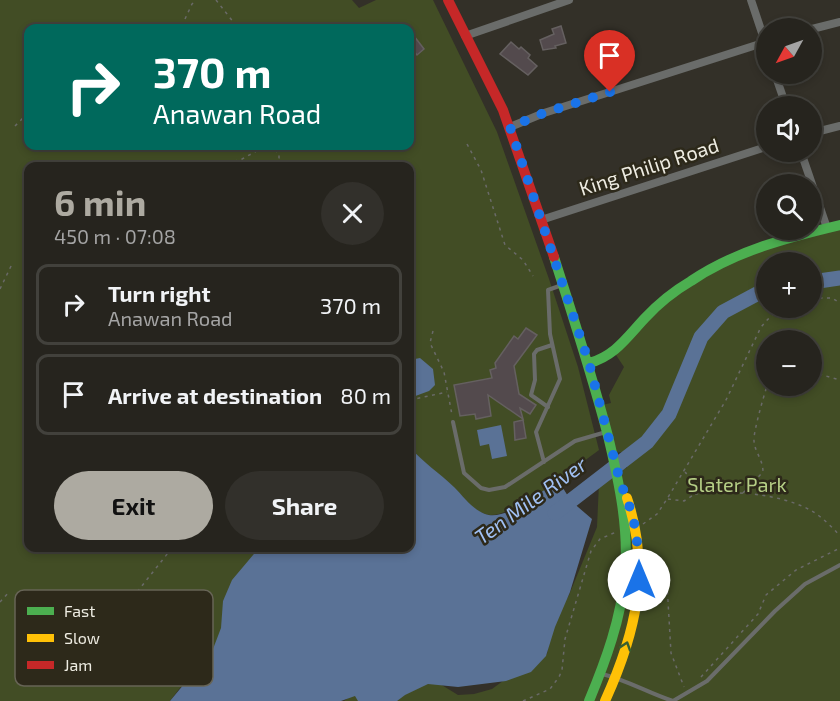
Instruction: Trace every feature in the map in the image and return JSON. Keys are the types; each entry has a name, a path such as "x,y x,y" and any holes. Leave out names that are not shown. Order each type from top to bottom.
{"main road":[{"path":"448,0 489,78 509,126 589,363 620,481 627,499 630,529 620,612 590,701"},
{"path":"589,363 601,361 613,354 658,305 711,269 748,253 840,225"},
{"path":"605,701 616,677 630,634 639,580 640,561 630,529"}],"street":[{"path":"465,36 570,0"},
{"path":"751,0 757,18"},
{"path":"822,26 840,22"},
{"path":"509,126 756,47"},
{"path":"822,131 840,126"},
{"name":"King Philip Road","path":"542,220 756,150"},
{"path":"804,162 826,228"}],"lane":[{"path":"544,462 536,432 560,379 548,318 548,290 563,285"},
{"path":"549,407 531,395 535,380 534,354 537,350 552,345"},
{"path":"453,422 461,468 468,478 481,488 496,490 505,487 575,441 607,432"},
{"path":"601,673 673,701 707,681 775,611 805,584 840,565"}],"path":[{"path":"185,19 196,0"},
{"path":"216,0 235,24"},
{"path":"15,126 24,117"},
{"path":"466,144 481,170 505,245 523,260 533,276"},
{"path":"236,162 258,150"},
{"path":"0,289 13,262"},
{"path":"822,298 832,298 840,303"},
{"path":"524,701 550,689 559,677 562,670 565,639 591,551 600,539 653,518 667,499 726,400 760,327 769,318"},
{"path":"433,331 430,343 444,372 453,422"},
{"path":"822,375 840,380"},
{"path":"414,399 448,391"},
{"path":"742,493 763,472 763,462 756,450 753,438 764,396"},
{"path":"684,471 692,477 695,483 694,494"},
{"path":"667,499 684,501 694,494 742,493 796,504 813,512 840,536"},
{"path":"698,679 758,614 766,595 796,570 840,548"},
{"path":"139,590 169,552"},
{"path":"667,584 671,653 683,687 692,683"},
{"path":"0,602 9,592"}],"green space":[{"path":"0,0 352,0 359,8 376,0 433,0 497,132 578,367 599,450 543,491 510,510 485,514 475,509 414,451 414,162 24,162 24,552 256,552 223,601 223,606 255,617 213,657 213,590 15,590 15,686 182,686 170,701 0,701"},
{"name":"Slater Park","path":"840,223 840,701 344,701 353,694 427,676 458,695 474,694 492,689 507,678 527,672 547,654 553,622 569,595 597,527 599,483 607,472 627,468 623,452 613,453 602,405 611,403 609,395 624,367 616,355 637,326 710,269 756,253 756,318 822,318 822,252 758,252 792,240 822,240 822,229"}],"water":[{"path":"420,358 433,369 435,385 429,391 414,397 414,359"},
{"path":"501,425 507,456 492,459 489,444 480,446 477,430"},
{"path":"414,451 472,506 485,514 503,514 513,510 558,480 571,501 592,519 570,592 546,656 531,672 506,681 458,687 428,684 397,701 358,701 355,696 341,701 170,701 182,686 213,686 213,649 221,628 223,601 232,580 256,552 414,552"}],"building":[{"path":"561,26 566,43 555,46 556,48 543,50 540,40 554,34 552,29"},
{"path":"414,36 424,49 417,55 414,51"},
{"path":"511,42 530,55 528,58 537,66 528,75 500,54"},
{"path":"526,328 537,335 514,366 519,394 536,405 530,414 520,408 523,419 488,395 491,416 476,419 475,414 460,416 454,385 492,378 490,370 496,368 495,363 514,336 518,339"},
{"path":"523,420 526,438 515,440 514,422"}],"waterway":[{"name":"Ten Mile River","path":"822,281 840,278"},
{"name":"Ten Mile River","path":"555,513 647,442 669,414 701,337 723,312 756,294"}],"traffic: fast":[{"path":"589,363 613,351 661,303 708,270 763,246 840,225"},
{"path":"554,257 608,436 619,488 626,540 625,575 620,607 607,655 589,701"}],"traffic: slow":[{"path":"605,701 625,651 637,601 638,551 627,498"}],"traffic: jam":[{"path":"448,0 503,110 554,257"}],"route":[{"path":"610,92 544,113 510,127 589,363 620,481 633,516 639,546 639,580"}]}
